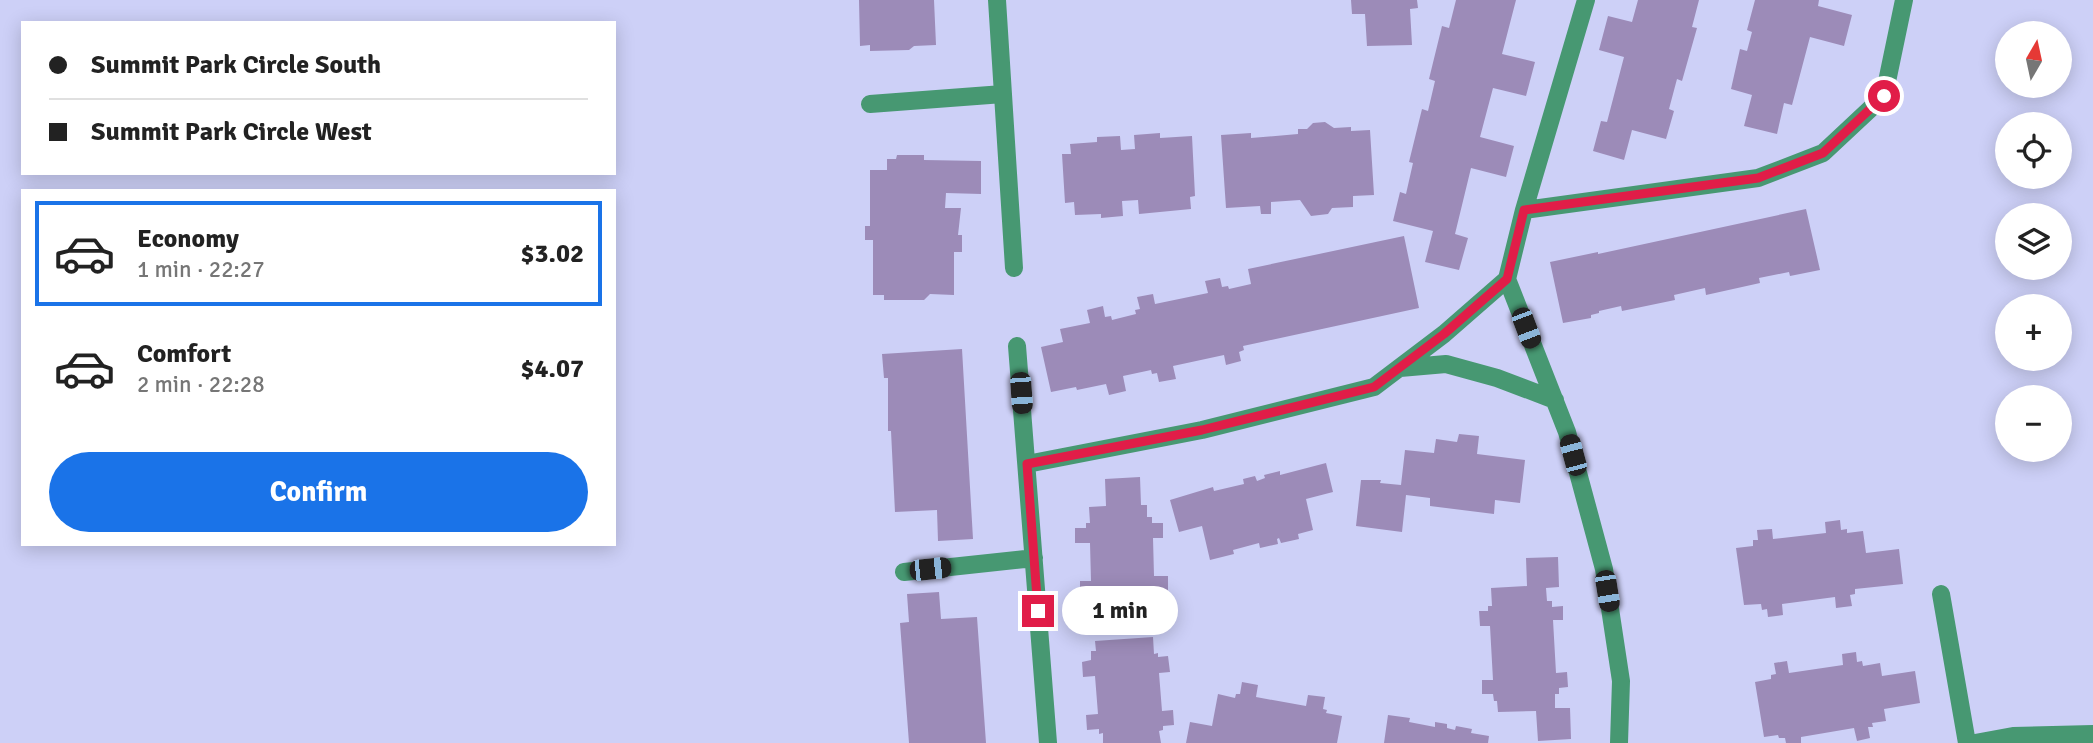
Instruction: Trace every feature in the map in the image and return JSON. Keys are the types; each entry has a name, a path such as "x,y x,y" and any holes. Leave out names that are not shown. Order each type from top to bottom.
{"lane":[{"path":"997,0 1014,268"},
{"path":"1027,464 1202,430 1374,387 1444,334 1507,279 1524,210 1586,0"},
{"path":"1524,210 1758,178 1823,153 1884,96 1904,0"},
{"path":"870,104 1003,94"},
{"path":"1507,279 1567,432 1604,569 1621,681 1619,743"},
{"path":"1017,346 1048,743"},
{"path":"1399,368 1446,364 1497,377 1555,400"},
{"path":"904,572 1034,558"},
{"path":"1941,594 1967,743"},
{"path":"1975,743 2013,736 2093,734"}],"building":[{"path":"859,0 934,0 936,45 914,46 909,50 870,51 870,45 860,46"},
{"path":"1351,0 1417,0 1418,8 1410,9 1412,45 1367,46 1365,14 1352,14"},
{"path":"1456,0 1516,0 1502,54 1535,62 1526,96 1493,88 1480,137 1514,146 1506,177 1471,168 1455,234 1468,238 1459,270 1425,262 1433,231 1393,221 1400,192 1406,194 1413,163 1409,162 1422,109 1428,111 1435,81 1429,79 1442,26 1449,28"},
{"path":"1638,0 1699,0 1692,27 1697,28 1682,81 1677,79 1669,109 1674,111 1666,139 1632,130 1624,160 1593,151 1601,121 1607,122 1624,57 1599,50 1608,16 1632,22"},
{"path":"1755,0 1819,0 1818,6 1852,15 1844,46 1810,37 1792,105 1784,103 1777,134 1744,126 1752,95 1731,89 1740,49 1747,51 1752,32 1747,30"},
{"path":"1325,122 1334,128 1370,130 1374,195 1353,196 1353,207 1332,208 1328,214 1311,216 1300,200 1271,202 1271,214 1261,214 1260,206 1226,208 1221,135 1251,133 1251,138 1298,134 1298,129 1307,129 1313,123"},
{"path":"1160,133 1160,138 1192,136 1195,196 1190,197 1191,209 1139,214 1138,200 1122,201 1123,216 1101,218 1101,214 1075,215 1074,202 1065,203 1062,154 1071,154 1070,144 1097,142 1097,137 1120,136 1121,150 1135,149 1134,135"},
{"path":"897,155 924,155 924,160 981,161 981,194 946,193 945,208 961,208 958,235 962,235 962,252 954,252 954,295 930,294 924,300 884,300 884,295 873,295 873,240 865,240 865,226 870,226 870,170 887,170 887,159 896,159"},
{"path":"1806,209 1820,270 1759,278 1760,283 1706,295 1705,288 1674,295 1675,300 1622,311 1621,306 1599,311 1591,315 1591,318 1563,323 1550,262"},
{"path":"1404,236 1419,308 1243,346 1244,350 1239,352 1241,361 1226,365 1224,355 1173,366 1176,379 1159,382 1157,373 1152,374 1151,370 1123,376 1126,391 1109,395 1106,384 1051,392 1041,347 1063,342 1060,329 1090,323 1087,310 1103,306 1105,317 1111,316 1112,320 1136,314 1135,310 1140,309 1137,297 1153,294 1155,304 1208,293 1205,281 1220,278 1222,287 1228,286 1229,289 1251,284 1248,269"},
{"path":"962,349 973,539 938,541 937,510 895,512 891,431 888,431 888,378 884,378 882,354"},
{"path":"1459,434 1479,436 1477,454 1525,460 1520,503 1495,500 1494,514 1430,506 1430,498 1406,495 1402,532 1356,526 1361,480 1381,480 1380,483 1401,485 1405,450 1434,453 1436,439 1457,442"},
{"path":"1326,463 1333,492 1306,499 1313,530 1298,534 1299,539 1281,543 1279,538 1278,544 1260,548 1259,543 1233,550 1234,554 1210,560 1202,526 1179,532 1170,500 1213,487 1214,491 1244,484 1243,479 1255,476 1257,481 1265,478 1264,475 1280,471 1280,475"},
{"path":"1140,477 1141,505 1147,505 1147,517 1152,517 1152,523 1163,523 1163,538 1153,538 1154,576 1168,576 1168,592 1153,596 1153,613 1097,615 1097,600 1093,600 1093,596 1080,596 1080,581 1091,581 1090,543 1075,543 1075,528 1086,528 1086,523 1090,523 1089,507 1106,506 1105,479"},
{"path":"1840,520 1841,530 1847,529 1847,533 1863,531 1866,553 1899,549 1903,584 1855,589 1855,594 1850,595 1852,606 1836,608 1835,597 1782,604 1783,615 1768,617 1767,609 1762,610 1761,604 1744,605 1736,548 1753,546 1753,540 1758,540 1757,530 1772,529 1773,539 1826,533 1825,522"},
{"path":"1558,557 1559,587 1546,588 1547,601 1552,601 1552,607 1563,606 1563,620 1553,620 1556,673 1567,672 1568,687 1559,688 1559,694 1555,694 1555,708 1570,708 1571,739 1538,741 1536,711 1498,712 1493,694 1482,694 1482,680 1493,680 1490,626 1480,626 1479,611 1488,611 1488,606 1492,606 1491,588 1527,586 1526,558"},
{"path":"939,592 941,619 977,617 986,743 909,743 900,623 909,622 907,594"},
{"path":"1153,637 1154,654 1158,653 1158,657 1168,656 1170,672 1159,673 1162,711 1173,710 1174,725 1163,726 1163,730 1159,731 1161,743 1103,743 1103,733 1099,734 1099,729 1087,730 1086,715 1098,714 1095,676 1083,677 1082,662 1091,660 1091,651 1096,651 1095,641"},
{"path":"1856,652 1857,662 1862,661 1863,666 1880,663 1882,676 1915,671 1920,703 1884,709 1886,721 1872,723 1873,727 1868,727 1870,738 1857,741 1854,728 1801,737 1801,743 1786,743 1785,738 1779,738 1778,735 1764,737 1755,682 1771,679 1771,675 1776,674 1774,663 1787,661 1789,673 1843,665 1842,654"},
{"path":"1242,682 1258,685 1256,697 1306,706 1308,695 1325,697 1323,709 1327,710 1326,713 1342,716 1337,743 1186,743 1190,722 1212,726 1218,694 1235,698 1236,694 1240,694"},
{"path":"1388,715 1410,718 1409,722 1435,727 1435,722 1447,724 1447,728 1455,730 1456,726 1472,729 1471,733 1489,736 1488,743 1384,743"}],"route":[{"path":"1038,611 1027,464 1202,430 1374,387 1444,334 1507,279 1524,210 1758,178 1823,153 1884,96"}]}
